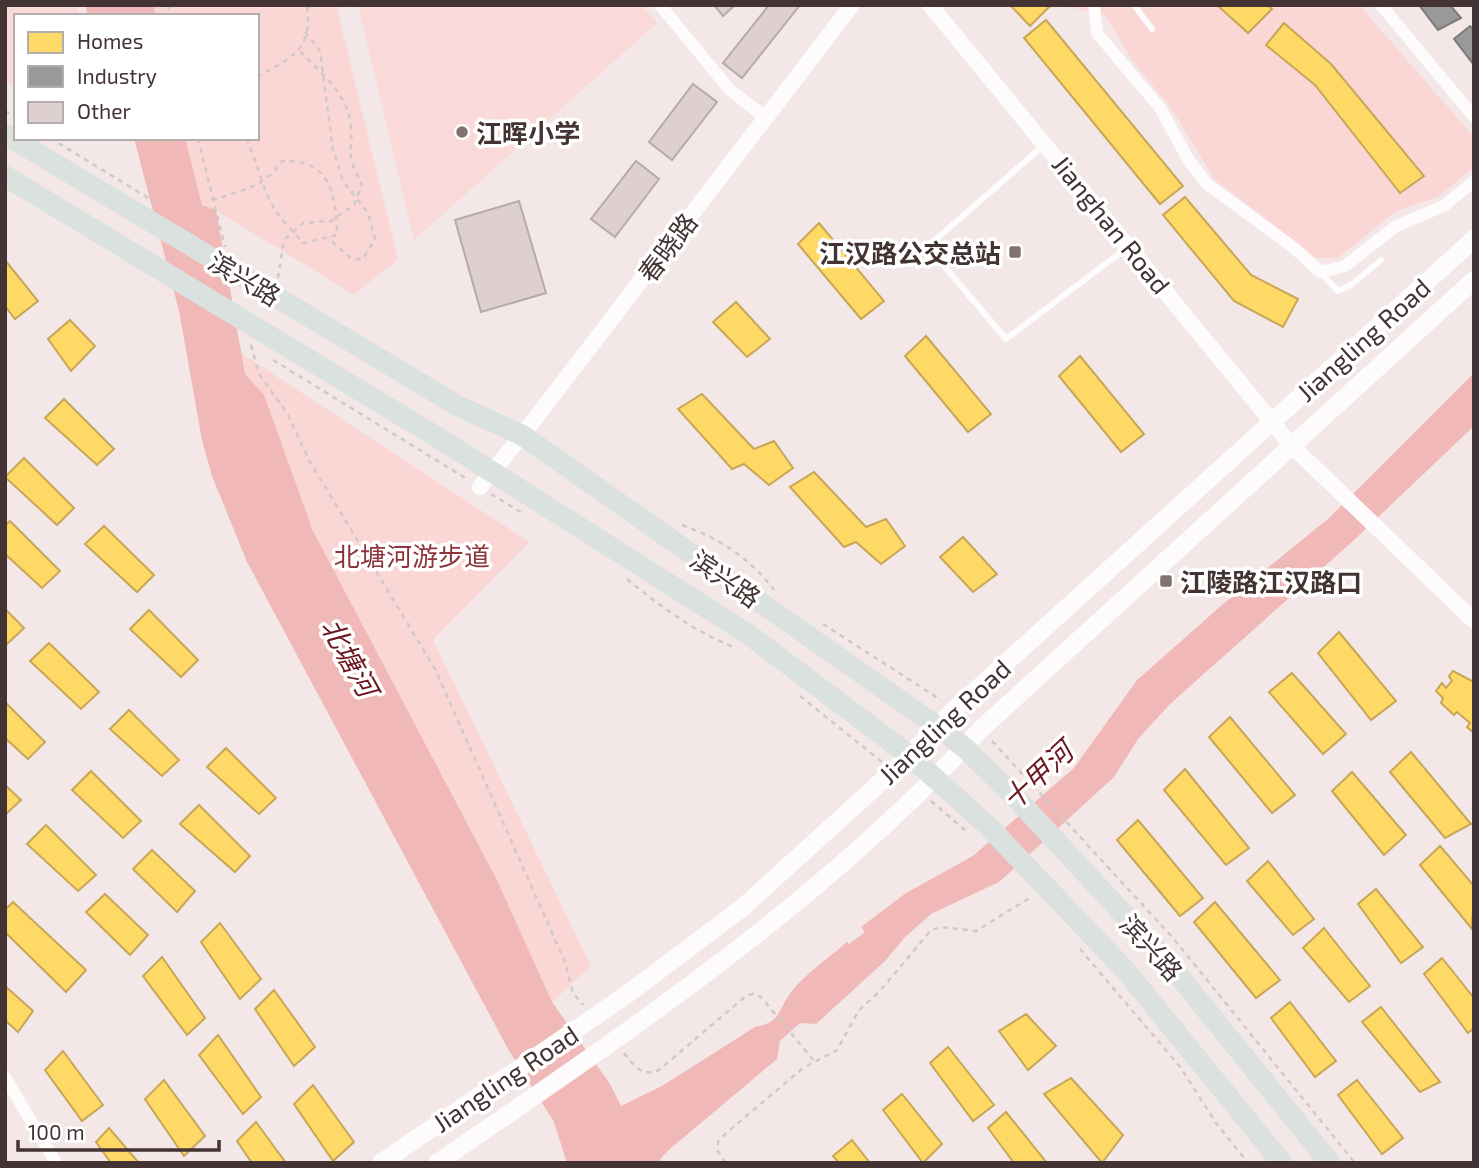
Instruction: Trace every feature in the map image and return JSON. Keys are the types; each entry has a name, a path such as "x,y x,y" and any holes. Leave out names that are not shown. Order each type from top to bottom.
{"main road":[{"name":"滨兴路","path":"15,140 457,406 522,435 938,727 1017,799 1166,960 1330,1163"},
{"name":"滨兴路","path":"5,176 437,436 486,479 748,634 909,755 927,784 988,826 1126,971 1282,1163"},
{"name":"Jiangling Road","path":"381,1163 629,993 742,908 1474,239"},
{"name":"Jiangling Road","path":"437,1163 644,1020 760,933 927,784 1291,445 1474,280"}],"street":[{"path":"660,5 730,90 766,118"},
{"name":"春晓路","path":"486,479 852,5"},
{"name":"Jianghan Road","path":"930,5 1046,143 1291,445 1474,621"},
{"path":"1094,5 1097,33 1160,108 1188,159 1207,184 1294,248 1320,272 1345,266 1396,226 1444,206 1474,181"},
{"path":"1381,5 1474,117"},
{"path":"5,1077 56,1163"}],"lane":[{"path":"1134,5 1152,29"},
{"path":"1046,143 935,240 934,254 1006,339 1130,246"},
{"path":"1320,272 1338,290 1351,285 1381,260"}],"path":[{"path":"259,76 292,60 300,51 307,5"},
{"path":"305,32 320,51 333,150 343,181 369,213 375,239 363,259 352,258 328,239"},
{"path":"278,278 284,240 303,223 331,221 354,205 362,184 349,161 352,125 343,97 300,51"},
{"path":"198,140 226,253"},
{"path":"212,200 262,183 273,175 282,161 299,160 321,171 337,198 337,235 303,243 278,213 262,183 259,164 247,140"},
{"path":"248,334 259,374 287,413 309,460 435,669 565,962 573,993 589,1013"},
{"path":"324,391 486,479 527,516"},
{"path":"620,573 655,602 706,636 744,651"},
{"path":"797,694 893,771"},
{"path":"1012,762 1079,835"},
{"path":"927,784 951,818"},
{"path":"725,1163 718,1151 718,1142 724,1135 814,1061 837,1050 859,1010 931,930 941,928 976,931 1034,895"},
{"path":"1077,946 1181,1068 1216,1123 1248,1163"},
{"path":"623,1052 640,1072 649,1074 659,1070 746,996 753,994 764,1001 814,1061"}],"shaded area":[{"path":"5,5 77,5 79,14 14,14 14,86 5,80"},
{"name":"江晖小学","path":"358,5 642,5 657,23 414,240"}],"green space":[{"path":"153,5 336,5 398,259 354,295 216,210 202,205 186,140 259,140 259,14 155,14"},
{"path":"1060,5 1359,5 1474,137 1474,167 1439,196 1395,212 1338,258 1317,258 1214,179 1171,108 1133,61 1105,15"},
{"name":"北塘河游步道","path":"241,353 529,542 433,640 591,966 552,1002 497,880 313,531 264,396 245,374"}],"water":[{"path":"85,5 153,5 155,14 87,14"},
{"name":"北塘河","path":"135,140 186,140 202,205 216,210 245,374 264,395 313,531 497,880 552,1002 610,1084 621,1106 662,1086 755,1027 774,1019 801,981 847,942 849,944 865,932 861,927 906,893 973,856 1074,768 1137,680 1222,605 1329,518 1474,373 1474,426 1353,541 1170,704 1138,739 1114,777 999,882 931,914 906,936 885,961 816,1024 800,1023 780,1041 777,1059 671,1148 660,1159 661,1163 567,1163 554,1122 508,1049 247,562 212,476 202,440 179,311"}],"building: Homes":[{"path":"1010,5 1051,5 1030,26"},
{"path":"1217,5 1267,5 1272,9 1248,33"},
{"path":"1046,20 1183,186 1160,204 1024,38"},
{"path":"1284,23 1331,64 1424,176 1400,193 1315,85 1266,45"},
{"path":"1185,197 1251,275 1298,299 1283,327 1234,301 1163,215"},
{"path":"819,223 884,301 861,319 798,244"},
{"path":"5,260 38,301 15,319 5,306"},
{"path":"736,302 770,339 747,357 713,322"},
{"path":"70,320 95,346 71,371 48,339"},
{"path":"926,336 991,414 968,432 905,356"},
{"path":"1080,356 1144,434 1121,452 1059,376"},
{"path":"702,394 754,449 774,441 793,468 769,485 744,464 732,469 678,409"},
{"path":"64,399 114,449 97,465 45,418"},
{"path":"24,458 74,508 57,525 5,477"},
{"path":"814,472 866,527 886,519 905,546 881,564 856,542 844,547 790,487"},
{"path":"10,521 60,571 42,588 5,554 5,526"},
{"path":"104,526 154,575 137,592 85,544"},
{"path":"963,537 997,574 973,592 940,557"},
{"path":"5,609 24,628 7,644 5,643"},
{"path":"149,610 198,660 181,677 130,629"},
{"path":"1339,632 1396,701 1371,720 1318,653"},
{"path":"49,643 99,692 81,709 30,661"},
{"path":"1453,671 1474,682 1474,733 1467,727 1470,723 1457,712 1454,715 1441,703 1443,698 1436,691 1442,683 1446,688 1452,681 1449,676"},
{"path":"1292,673 1346,734 1323,754 1269,692"},
{"path":"5,702 45,742 28,759 5,738"},
{"path":"129,710 179,760 162,776 110,729"},
{"path":"1230,717 1295,795 1272,813 1209,737"},
{"path":"226,748 276,798 259,814 207,767"},
{"path":"1411,752 1471,824 1445,838 1390,772"},
{"path":"1185,769 1249,848 1226,865 1164,790"},
{"path":"91,771 141,821 123,838 72,790"},
{"path":"1352,772 1406,835 1384,855 1332,791"},
{"path":"5,785 21,800 5,815"},
{"path":"199,805 250,856 235,872 180,824"},
{"path":"1138,820 1203,898 1180,916 1117,840"},
{"path":"46,825 96,875 78,891 27,844"},
{"path":"1440,846 1474,886 1472,929 1420,865"},
{"path":"152,850 195,891 177,912 133,869"},
{"path":"1268,861 1314,919 1293,935 1247,881"},
{"path":"1376,889 1423,947 1401,963 1358,904"},
{"path":"105,894 148,935 130,955 86,912"},
{"path":"13,902 86,970 66,992 5,932 5,910"},
{"path":"1215,902 1280,980 1256,998 1194,922"},
{"path":"220,923 261,979 240,999 201,942"},
{"path":"1324,928 1370,986 1349,1002 1303,948"},
{"path":"162,957 205,1018 187,1035 143,976"},
{"path":"1442,958 1474,998 1474,1028 1468,1033 1424,974"},
{"path":"5,986 33,1011 18,1032 5,1020"},
{"path":"274,990 315,1047 294,1066 255,1009"},
{"path":"1290,1002 1336,1061 1315,1077 1271,1018"},
{"path":"1381,1007 1440,1082 1420,1092 1362,1022"},
{"path":"1026,1014 1056,1046 1028,1070 999,1031"},
{"path":"218,1035 261,1097 243,1114 199,1055"},
{"path":"948,1047 994,1105 973,1121 930,1063"},
{"path":"63,1051 103,1105 82,1121 45,1070"},
{"path":"1071,1078 1123,1135 1102,1163 1044,1094"},
{"path":"164,1080 205,1136 184,1156 145,1099"},
{"path":"1357,1080 1403,1138 1382,1154 1338,1095"},
{"path":"313,1085 354,1142 333,1161 294,1104"},
{"path":"902,1094 942,1144 923,1163 883,1110"},
{"path":"1006,1112 1047,1163 1014,1163 988,1128"},
{"path":"256,1122 286,1163 252,1163 237,1141"},
{"path":"109,1128 139,1163 111,1163 96,1142"},
{"path":"852,1140 870,1163 839,1163 833,1156"}],"building: Industry":[{"path":"1419,5 1450,5 1461,18 1438,30"},
{"path":"1470,26 1474,30 1474,65 1454,39"}],"building: Other":[{"path":"714,5 735,5 723,16"},
{"path":"769,5 800,5 742,78 723,63"},
{"path":"693,84 717,102 672,160 649,142"},
{"path":"636,161 659,179 615,237 591,219"},
{"path":"519,201 546,293 481,312 455,220"}],"place":[{"name":"江晖小学","path":"462,132"},
{"name":"江汉路公交总站","path":"1015,252"},
{"name":"江陵路江汉路口","path":"1166,581"}],"water label":[{"name":"十甲河","path":"1037,775"}]}
